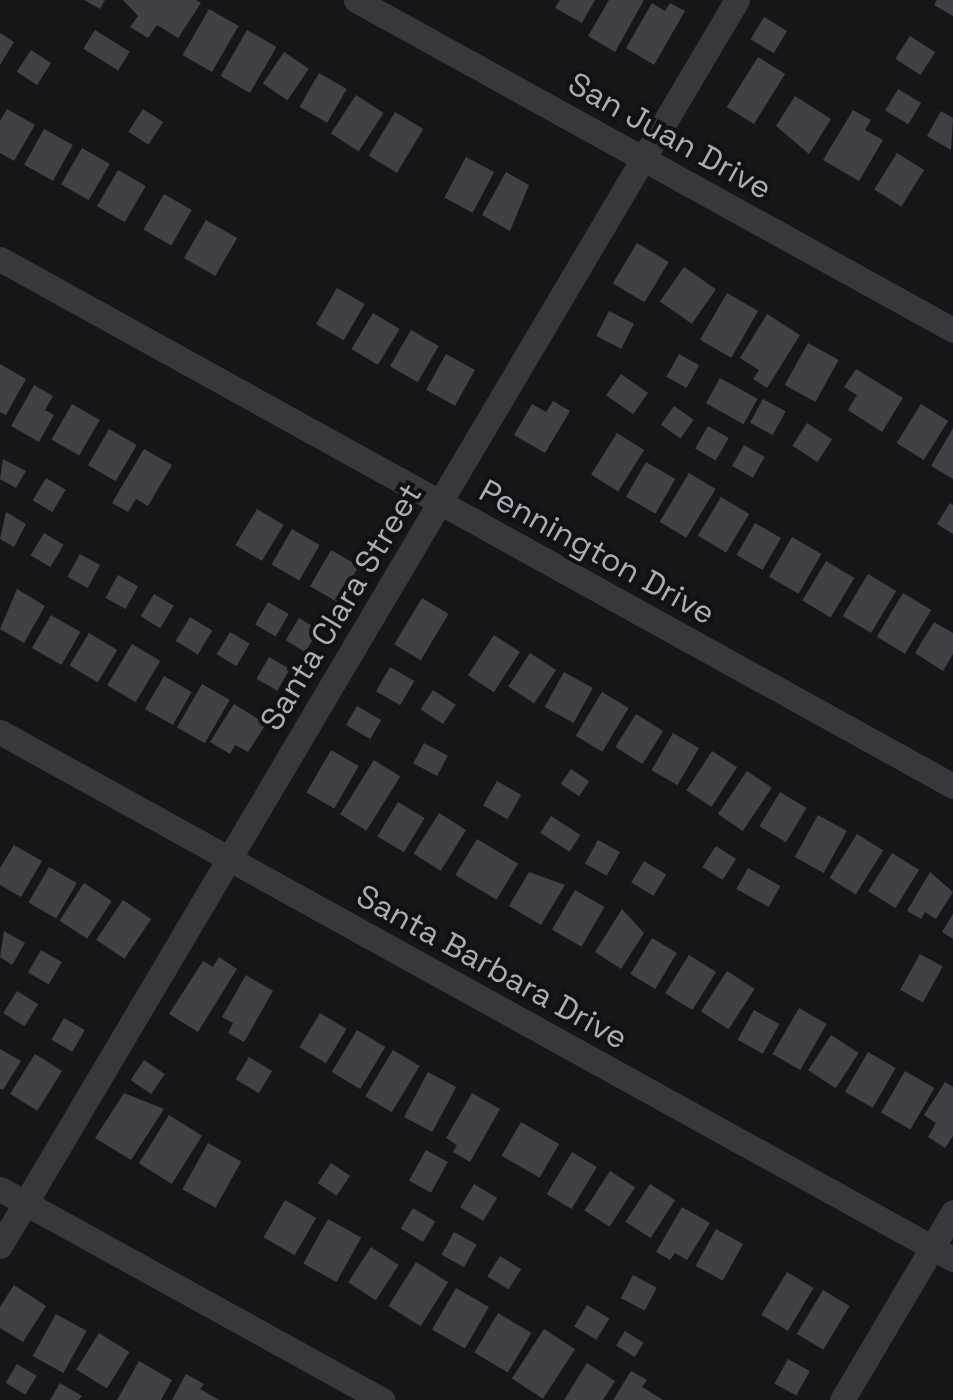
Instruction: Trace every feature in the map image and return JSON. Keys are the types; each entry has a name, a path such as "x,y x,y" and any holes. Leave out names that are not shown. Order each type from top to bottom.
{"street":[{"name":"San Juan Drive","path":"356,0 953,330"},
{"name":"Santa Clara Street","path":"0,1246 737,0"},
{"name":"Pennington Drive","path":"0,259 953,786"},
{"name":"Santa Barbara Drive","path":"0,732 942,1254"},
{"path":"0,1189 383,1400"},
{"path":"842,1400 942,1254 953,1212"}],"building":[{"path":"84,0 105,0 100,9"},
{"path":"123,0 201,3 178,38 157,25 148,38 130,27 138,16"},
{"path":"560,0 595,0 582,23 555,8"},
{"path":"609,0 644,0 615,52 588,36"},
{"path":"937,0 953,0 953,16 934,5"},
{"path":"652,3 665,11 670,3 685,11 654,65 626,48"},
{"path":"209,9 238,26 212,72 182,55"},
{"path":"764,17 787,31 774,53 751,39"},
{"path":"95,30 130,52 118,70 83,49"},
{"path":"247,30 276,47 250,93 220,76"},
{"path":"0,33 14,42 0,65"},
{"path":"910,36 935,52 920,75 895,59"},
{"path":"31,50 51,63 37,85 17,72"},
{"path":"284,52 309,69 288,100 263,84"},
{"path":"758,57 785,74 754,124 727,107"},
{"path":"319,73 347,89 327,123 300,107"},
{"path":"898,89 921,103 908,124 885,110"},
{"path":"356,95 384,113 359,152 331,134"},
{"path":"795,96 831,119 809,154 776,126"},
{"path":"7,109 35,125 14,161 0,153 0,121"},
{"path":"143,109 163,122 148,145 128,132"},
{"path":"853,110 871,120 865,130 883,140 859,181 823,160"},
{"path":"941,111 953,118 951,150 927,136"},
{"path":"395,112 423,129 397,173 369,156"},
{"path":"44,129 73,145 53,181 24,165"},
{"path":"82,148 110,164 89,200 61,184"},
{"path":"897,153 924,170 901,206 874,189"},
{"path":"466,157 494,172 473,213 444,198"},
{"path":"118,170 146,186 125,222 97,206"},
{"path":"506,172 529,185 510,231 482,215"},
{"path":"164,194 192,210 171,246 144,230"},
{"path":"206,220 237,238 215,276 184,258"},
{"path":"637,243 669,262 645,302 613,283"},
{"path":"684,267 716,289 692,324 660,301"},
{"path":"337,288 365,304 344,340 316,324"},
{"path":"727,293 758,311 731,358 700,340"},
{"path":"609,311 634,324 621,349 596,336"},
{"path":"373,313 400,329 378,365 351,349"},
{"path":"767,314 800,335 767,388 753,379 759,370 740,358"},
{"path":"411,330 439,346 418,382 390,366"},
{"path":"808,343 839,360 815,402 785,385"},
{"path":"446,354 475,370 455,406 426,390"},
{"path":"679,354 699,365 687,388 666,377"},
{"path":"0,364 26,379 6,415 0,412"},
{"path":"856,369 903,398 882,432 848,410 857,395 844,387"},
{"path":"621,374 648,393 633,414 606,395"},
{"path":"720,378 758,399 744,424 706,403"},
{"path":"34,385 53,396 45,410 54,415 39,442 11,426"},
{"path":"763,399 786,412 773,435 750,423"},
{"path":"553,401 570,411 545,453 514,435 532,404 546,412"},
{"path":"72,404 100,420 79,456 52,440"},
{"path":"921,404 948,421 924,460 897,443"},
{"path":"674,406 694,420 680,439 661,425"},
{"path":"807,423 832,439 817,462 792,446"},
{"path":"708,426 729,438 716,461 695,449"},
{"path":"953,428 953,479 931,466"},
{"path":"109,429 137,445 116,481 88,465"},
{"path":"617,433 644,450 618,492 591,475"},
{"path":"744,445 765,457 753,478 732,466"},
{"path":"144,449 172,465 148,506 136,499 128,512 112,503"},
{"path":"3,459 26,471 16,488 0,479"},
{"path":"646,462 675,479 655,514 626,497"},
{"path":"689,473 716,489 686,538 660,522"},
{"path":"46,478 66,490 52,512 33,500"},
{"path":"721,497 749,514 726,553 698,536"},
{"path":"950,503 953,505 953,534 937,524"},
{"path":"257,509 284,525 262,561 235,545"},
{"path":"6,512 26,524 14,547 0,539"},
{"path":"755,523 781,538 762,570 736,555"},
{"path":"292,529 320,545 299,581 272,565"},
{"path":"44,533 64,545 50,567 31,555"},
{"path":"792,537 821,554 798,594 769,577"},
{"path":"331,550 359,566 338,602 310,586"},
{"path":"80,554 100,565 88,588 67,577"},
{"path":"826,561 854,578 831,617 802,600"},
{"path":"868,574 896,591 871,633 843,616"},
{"path":"118,575 138,586 126,609 105,598"},
{"path":"17,589 45,606 24,643 0,629"},
{"path":"903,593 931,610 905,654 877,637"},
{"path":"154,594 174,606 160,628 141,616"},
{"path":"422,598 449,614 421,660 394,644"},
{"path":"268,602 289,614 276,637 255,625"},
{"path":"51,615 80,632 61,665 32,648"},
{"path":"190,617 212,630 198,654 176,641"},
{"path":"299,618 319,630 305,652 286,640"},
{"path":"934,622 953,633 953,654 943,671 915,653"},
{"path":"230,632 250,644 236,666 217,654"},
{"path":"89,633 117,650 98,683 69,666"},
{"path":"494,635 520,652 494,692 468,675"},
{"path":"132,644 160,661 136,702 107,685"},
{"path":"530,653 556,670 534,703 508,687"},
{"path":"269,657 290,669 277,691 256,679"},
{"path":"390,667 414,681 400,705 376,691"},
{"path":"564,672 593,688 573,723 545,707"},
{"path":"164,676 192,692 173,725 145,709"},
{"path":"202,684 230,700 205,743 177,727"},
{"path":"433,690 456,705 443,724 420,709"},
{"path":"602,692 629,708 602,752 576,736"},
{"path":"234,704 266,724 248,752 235,745 230,754 210,742"},
{"path":"357,706 381,720 370,739 346,725"},
{"path":"636,714 663,731 642,764 615,747"},
{"path":"673,733 699,748 677,785 652,770"},
{"path":"424,743 448,756 437,776 413,763"},
{"path":"331,750 359,766 334,808 306,792"},
{"path":"712,751 737,767 712,807 686,790"},
{"path":"374,760 400,776 366,831 340,814"},
{"path":"571,769 589,781 579,796 561,784"},
{"path":"747,771 772,788 743,831 718,814"},
{"path":"497,781 521,795 507,819 483,805"},
{"path":"780,792 807,808 786,842 759,826"},
{"path":"398,802 425,818 404,852 377,836"},
{"path":"439,813 466,830 441,871 414,854"},
{"path":"818,815 847,831 824,873 795,857"},
{"path":"551,816 580,835 569,852 540,833"},
{"path":"857,834 883,850 856,895 829,878"},
{"path":"477,839 518,864 497,900 455,875"},
{"path":"598,840 620,852 607,876 585,864"},
{"path":"14,845 42,861 21,897 0,885 0,868"},
{"path":"716,846 736,859 723,880 702,867"},
{"path":"892,853 919,870 895,908 868,891"},
{"path":"644,861 666,874 653,896 631,882"},
{"path":"49,867 77,883 56,919 28,903"},
{"path":"748,868 780,886 769,907 736,889"},
{"path":"529,872 565,885 541,925 509,906"},
{"path":"930,872 953,892 936,919 925,912 921,919 907,911"},
{"path":"84,883 112,901 87,939 59,921"},
{"path":"575,890 604,907 581,947 552,930"},
{"path":"123,900 151,919 124,959 96,940"},
{"path":"622,909 644,933 621,969 595,952"},
{"path":"953,914 953,939 942,932"},
{"path":"4,931 25,943 12,965 0,957"},
{"path":"652,938 677,953 655,989 630,974"},
{"path":"41,950 62,962 49,985 28,973"},
{"path":"920,954 943,967 923,1002 900,990"},
{"path":"689,955 716,972 692,1010 665,993"},
{"path":"219,957 237,969 198,1032 169,1014 203,961 213,967"},
{"path":"727,971 755,989 729,1029 701,1011"},
{"path":"246,975 273,991 244,1042 228,1033 233,1023 222,1017"},
{"path":"17,991 38,1004 24,1026 3,1013"},
{"path":"799,1008 827,1024 800,1070 773,1054"},
{"path":"754,1010 779,1024 763,1054 738,1040"},
{"path":"320,1013 347,1029 326,1063 299,1047"},
{"path":"64,1018 85,1030 72,1052 52,1040"},
{"path":"357,1030 385,1047 360,1089 332,1072"},
{"path":"831,1035 859,1053 836,1088 808,1070"},
{"path":"0,1049 21,1061 3,1090 0,1089"},
{"path":"393,1050 420,1066 392,1112 365,1096"},
{"path":"868,1052 896,1068 873,1108 845,1092"},
{"path":"35,1054 62,1071 37,1111 10,1094"},
{"path":"249,1057 272,1071 259,1093 236,1079"},
{"path":"144,1060 165,1074 151,1094 131,1080"},
{"path":"905,1071 934,1088 910,1130 881,1113"},
{"path":"428,1072 456,1087 432,1132 404,1117"},
{"path":"945,1082 953,1087 953,1136 945,1148 928,1137 936,1123 924,1115"},
{"path":"124,1093 164,1109 131,1160 95,1138"},
{"path":"472,1093 500,1109 470,1162 453,1152 457,1145 446,1138"},
{"path":"169,1115 202,1136 172,1184 139,1163"},
{"path":"521,1122 559,1144 540,1178 502,1156"},
{"path":"208,1143 241,1161 216,1208 182,1189"},
{"path":"426,1150 448,1162 431,1193 409,1181"},
{"path":"572,1152 597,1167 572,1209 547,1194"},
{"path":"331,1163 350,1176 337,1196 318,1183"},
{"path":"610,1171 635,1187 610,1227 584,1210"},
{"path":"474,1184 497,1198 483,1221 460,1207"},
{"path":"650,1184 675,1200 651,1238 625,1222"},
{"path":"285,1200 316,1218 295,1255 263,1237"},
{"path":"682,1207 710,1223 687,1260 675,1253 670,1260 656,1252"},
{"path":"413,1208 435,1221 423,1242 401,1229"},
{"path":"328,1219 361,1237 337,1282 303,1264"},
{"path":"716,1229 743,1244 723,1281 696,1266"},
{"path":"454,1232 477,1245 464,1267 441,1255"},
{"path":"371,1247 399,1265 376,1300 348,1282"},
{"path":"500,1256 521,1269 508,1290 487,1276"},
{"path":"416,1262 448,1282 421,1326 388,1306"},
{"path":"787,1272 814,1288 788,1331 761,1315"},
{"path":"633,1275 657,1288 645,1311 621,1298"},
{"path":"14,1285 46,1306 23,1342 0,1328 0,1307"},
{"path":"456,1288 489,1307 465,1349 432,1330"},
{"path":"823,1290 850,1306 823,1350 797,1334"},
{"path":"587,1305 609,1318 596,1340 574,1326"},
{"path":"498,1313 531,1333 508,1373 474,1352"},
{"path":"56,1314 87,1331 63,1373 33,1356"},
{"path":"544,1329 575,1349 543,1399 512,1378"},
{"path":"625,1331 644,1343 635,1357 616,1345"},
{"path":"99,1333 130,1352 107,1389 76,1369"},
{"path":"788,1359 810,1371 796,1396 774,1383"},
{"path":"139,1361 172,1380 161,1400 117,1400"},
{"path":"587,1363 615,1381 603,1400 564,1400"},
{"path":"17,1364 37,1376 25,1395 6,1383"},
{"path":"631,1371 647,1380 642,1387 663,1400 613,1400"},
{"path":"186,1374 204,1384 200,1389 219,1400 172,1400"},
{"path":"60,1383 82,1396 79,1400 50,1400"}]}
